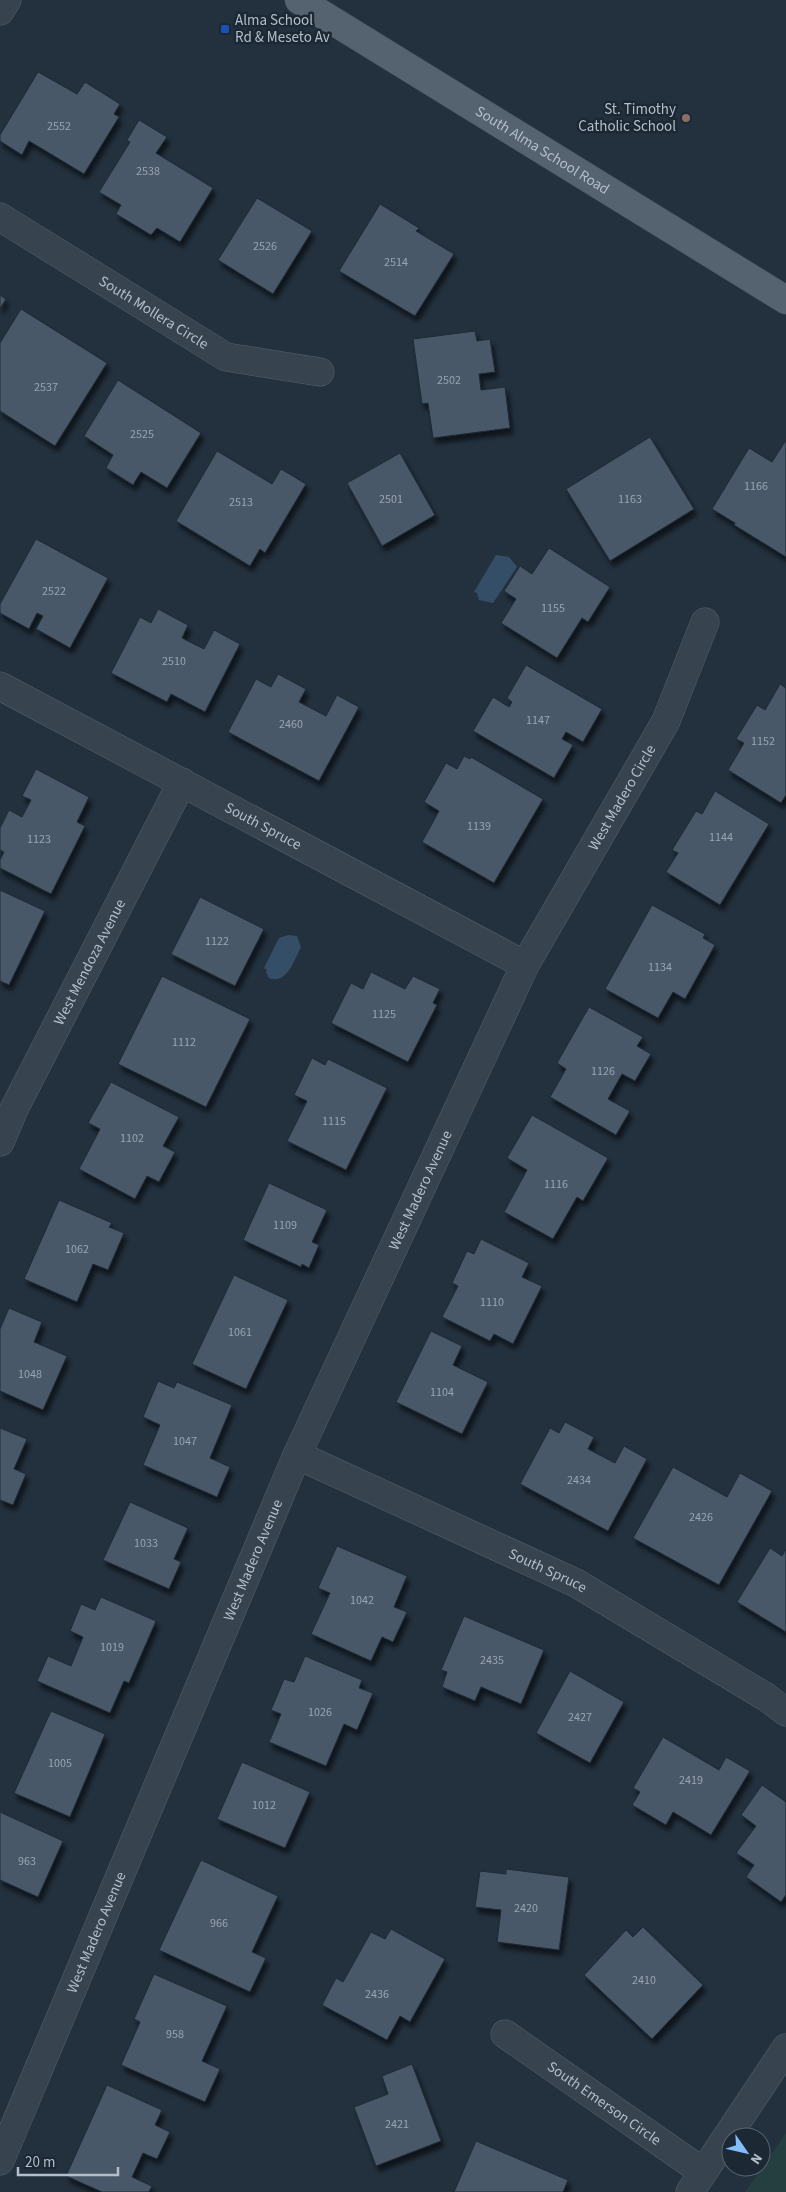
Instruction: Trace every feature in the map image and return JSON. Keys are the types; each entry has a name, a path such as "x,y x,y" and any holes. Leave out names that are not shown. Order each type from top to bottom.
{"main road":[{"name":"South Alma School Road","path":"299,0 786,300"}],"street":[{"path":"0,11 7,0"},
{"name":"South Mollera Circle","path":"0,218 226,356 320,372"},
{"name":"West Madero Circle","path":"525,965 666,721 705,622"},
{"name":"South Spruce","path":"0,686 525,965"},
{"name":"West Mendoza Avenue","path":"0,1142 14,1109 182,782"},
{"name":"West Madero Avenue","path":"0,2161 297,1455 525,965"},
{"name":"South Spruce","path":"297,1455 576,1583 766,1697 786,1712"},
{"name":"South Emerson Circle","path":"505,2034 696,2182"},
{"path":"696,2182 786,2048"}],"green space":[{"path":"786,2133 786,2192 745,2192 755,2177 771,2177 771,2155"}],"water":[{"path":"496,555 509,557 517,567 493,603 479,600 477,593 474,592"},
{"path":"288,935 297,936 301,947 285,975 281,978 269,978 267,970 264,968 279,938"}],"building":[{"path":"38,72 77,94 85,82 120,104 114,114 119,117 84,174 29,141 22,155 0,141 0,135"},
{"path":"139,120 167,137 156,153 213,188 180,242 157,228 151,235 116,214 121,205 99,192 130,142 127,140"},
{"path":"257,198 312,231 273,294 218,260"},
{"path":"380,204 419,228 416,231 454,254 415,316 339,271"},
{"path":"0,295 6,299 0,309"},
{"path":"21,309 107,363 55,446 0,411 0,343"},
{"path":"475,331 477,341 490,339 495,372 479,374 481,390 505,387 510,428 433,438 428,403 422,404 413,339"},
{"path":"118,380 201,433 167,488 141,472 133,485 106,468 113,455 84,436"},
{"path":"650,437 694,509 610,561 566,489"},
{"path":"786,440 786,557 712,509 749,448 772,462"},
{"path":"217,451 272,484 281,469 306,484 265,553 260,549 250,566 176,521"},
{"path":"400,453 435,515 382,546 347,483"},
{"path":"36,539 108,578 70,648 36,629 43,616 37,613 29,629 0,613 0,604"},
{"path":"549,548 610,587 588,622 582,618 557,658 501,623 516,599 504,591 520,566 532,574"},
{"path":"158,609 188,625 182,638 204,649 214,630 240,644 205,712 171,694 167,702 111,673 140,617 151,623"},
{"path":"526,665 602,709 583,742 566,732 562,739 573,745 554,778 473,731 493,697 509,707 512,702 507,698"},
{"path":"278,674 306,689 299,702 326,716 337,695 359,707 319,781 228,732 256,679 271,687"},
{"path":"780,684 786,688 786,795 781,803 728,770 744,743 736,739 757,705 765,710"},
{"path":"464,756 470,759 471,757 543,799 494,883 422,842 439,811 424,802 446,763 457,769"},
{"path":"36,769 89,797 77,822 85,826 51,894 0,868 0,860 4,852 0,850 0,828 9,810 22,817 31,800 22,796"},
{"path":"715,791 769,824 720,905 666,872 678,853 672,850 696,811 702,814"},
{"path":"0,890 45,911 9,985 0,981"},
{"path":"200,897 264,929 235,986 171,954"},
{"path":"652,905 705,934 703,938 715,945 685,999 673,992 658,1018 605,989"},
{"path":"371,972 405,989 413,976 440,989 433,1003 437,1005 408,1062 331,1023 351,983 363,989"},
{"path":"162,976 250,1019 206,1107 118,1064"},
{"path":"589,1007 643,1037 637,1046 651,1054 635,1081 622,1074 608,1099 630,1111 616,1135 550,1097 566,1069 557,1063"},
{"path":"312,1058 325,1065 328,1059 387,1088 346,1170 287,1141 307,1101 294,1095"},
{"path":"111,1082 179,1117 163,1146 175,1152 159,1182 147,1176 135,1199 79,1169 100,1129 88,1123"},
{"path":"532,1115 608,1158 583,1201 577,1197 553,1239 504,1212 527,1170 507,1158"},
{"path":"269,1183 327,1210 312,1242 319,1245 309,1268 302,1264 301,1267 243,1240"},
{"path":"59,1200 112,1223 109,1227 124,1233 108,1270 93,1264 77,1302 24,1279"},
{"path":"481,1239 529,1263 522,1277 542,1286 513,1344 494,1334 490,1341 442,1317 458,1286 452,1283 467,1251 474,1254"},
{"path":"234,1275 288,1300 246,1389 192,1364"},
{"path":"9,1308 42,1322 34,1342 67,1356 43,1410 0,1391 0,1329"},
{"path":"431,1331 462,1346 453,1365 488,1382 462,1434 396,1402"},
{"path":"158,1381 174,1388 177,1382 232,1405 210,1458 230,1467 217,1497 143,1465 160,1425 143,1417"},
{"path":"565,1422 594,1437 588,1449 615,1463 624,1446 647,1459 608,1531 520,1484 550,1428 559,1433"},
{"path":"0,1428 27,1439 14,1469 26,1474 13,1505 0,1500"},
{"path":"673,1467 727,1497 740,1473 772,1491 719,1585 633,1538"},
{"path":"130,1502 188,1528 174,1559 181,1562 169,1589 103,1560"},
{"path":"337,1546 407,1576 394,1607 407,1612 393,1642 382,1637 371,1661 311,1634 330,1593 318,1588"},
{"path":"770,1548 782,1556 786,1549 786,1632 737,1602"},
{"path":"101,1597 156,1621 129,1683 124,1681 110,1713 37,1681 48,1656 71,1666 83,1637 70,1631 81,1604 95,1610"},
{"path":"464,1616 544,1650 521,1704 481,1687 475,1701 442,1687 447,1672 441,1670"},
{"path":"305,1656 362,1680 359,1688 373,1693 357,1730 344,1724 326,1766 269,1742 281,1714 271,1710 284,1679 294,1682"},
{"path":"570,1671 624,1702 590,1763 536,1733"},
{"path":"51,1711 105,1734 70,1817 14,1793"},
{"path":"663,1737 719,1770 726,1757 750,1771 711,1835 673,1812 666,1825 632,1805 640,1792 633,1788"},
{"path":"242,1762 310,1792 285,1848 217,1819"},
{"path":"762,1785 786,1802 786,1895 781,1902 746,1877 754,1865 736,1853 756,1826 741,1815"},
{"path":"0,1812 63,1841 38,1897 0,1880"},
{"path":"201,1860 278,1896 252,1952 266,1958 250,1992 159,1950"},
{"path":"506,1869 569,1877 559,1950 497,1942 501,1910 475,1907 480,1871 506,1874"},
{"path":"643,1927 703,1985 652,2039 584,1975 626,1930 633,1937"},
{"path":"391,1929 445,1959 410,2022 400,2016 387,2040 322,2005 336,1978 343,1982 371,1932 385,1939"},
{"path":"154,1974 227,2006 202,2061 220,2069 205,2102 121,2065 140,2022 134,2019"},
{"path":"412,2064 441,2141 376,2166 354,2107 388,2094 382,2076"},
{"path":"107,2085 162,2110 155,2125 170,2132 157,2159 143,2153 132,2177 152,2186 149,2192 102,2192 66,2176"},
{"path":"476,2141 568,2180 563,2192 454,2192"}],"place":[{"name":"Alma School Rd & Meseto Av","path":"225,29"},
{"name":"St. Timothy Catholic School","path":"686,118"}]}
